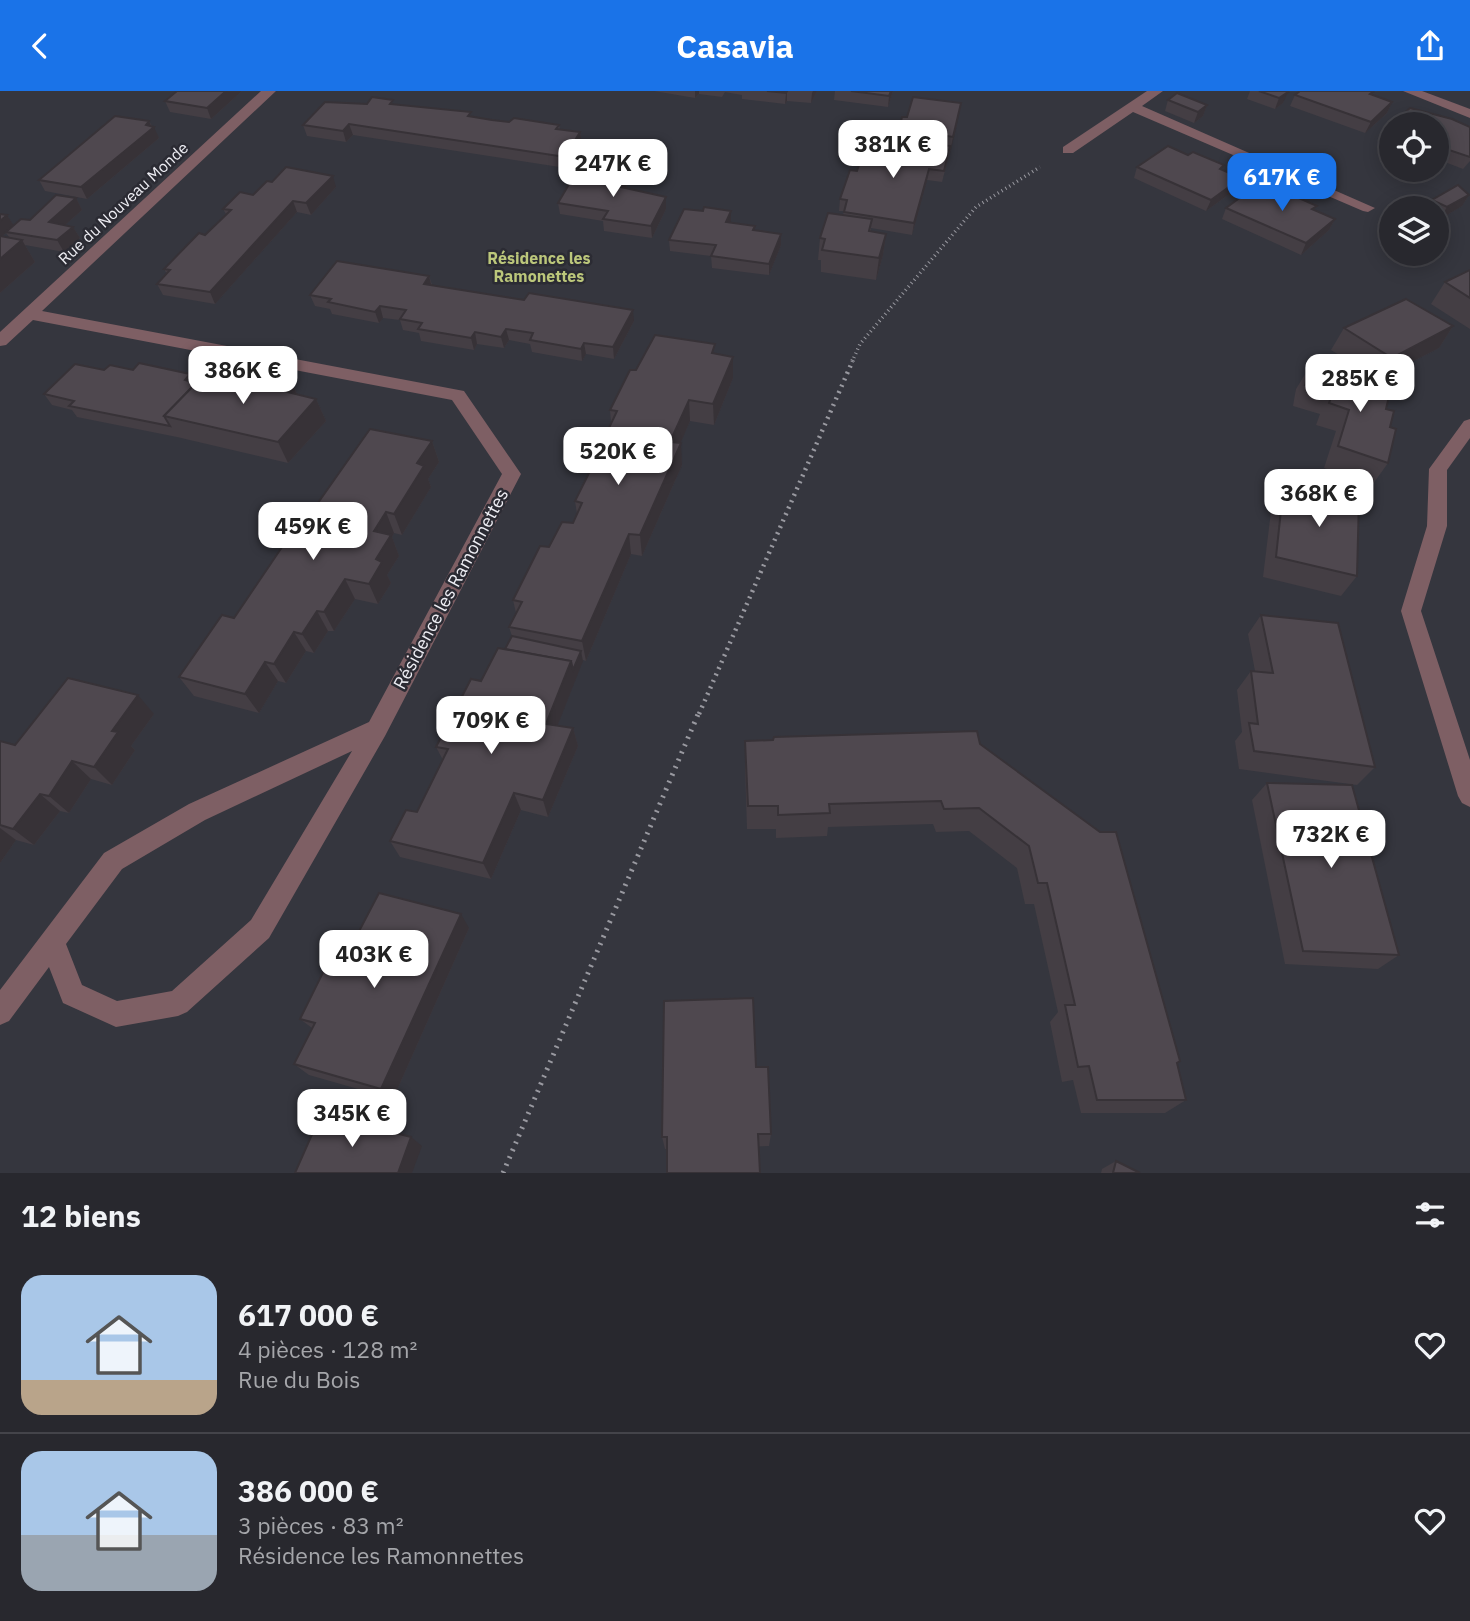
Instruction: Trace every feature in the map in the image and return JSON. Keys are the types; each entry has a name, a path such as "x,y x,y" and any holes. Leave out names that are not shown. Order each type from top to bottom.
{"street":[{"name":"Rue du Nouveau Monde","path":"0,341 269,91"},
{"path":"1068,150 1156,91"},
{"path":"1410,91 1470,114"},
{"path":"1132,107 1368,208"},
{"name":"Résidence les Ramonnettes","path":"29,314 458,395 512,474 377,729 260,929 178,1003 116,1014 72,994 52,943"},
{"path":"1470,425 1438,470 1437,526 1410,611 1470,796"},
{"path":"0,1012 113,861 197,812 377,729"}],"path":[{"path":"503,1173 757,577 860,344 976,207 1068,150"}],"building":[{"path":"177,91 226,91 207,108 165,101"},
{"path":"851,91 891,91 889,96"},
{"path":"1259,91 1286,91 1288,92 1279,98"},
{"path":"1300,91 1370,91 1373,92 1370,94 1392,102 1371,122 1295,95"},
{"path":"1177,93 1207,105 1198,112 1168,100"},
{"path":"372,97 393,100 390,104 471,112 468,116 509,122 514,118 559,125 556,129 580,132 565,157 349,124 343,131 303,125 325,102 367,104"},
{"path":"913,97 961,103 953,137 899,129 902,117 907,117"},
{"path":"1410,108 1425,112 1406,112"},
{"path":"115,116 149,121 146,125 154,127 81,187 39,180"},
{"path":"1449,118 1470,127 1470,157 1449,150"},
{"path":"882,137 950,146 944,171 929,169 914,223 844,212 847,200 840,199 850,170 857,171 861,159 880,162 884,150 878,149"},
{"path":"1168,146 1188,155 1193,152 1224,165 1220,169 1241,178 1211,200 1137,167"},
{"path":"286,167 333,176 306,203 293,201 210,292 157,284 170,270 164,269 199,233 205,235 231,210 223,209 240,192 253,195 267,181 272,182"},
{"path":"575,174 594,178 596,174 626,179 621,187 666,197 651,226 603,219 608,211 558,203"},
{"path":"1257,185 1278,194 1283,191 1317,206 1312,209 1335,219 1306,243 1226,208"},
{"path":"1458,185 1469,195 1449,206 1449,196 1439,196"},
{"path":"56,195 76,198 49,222 73,227 57,240 6,232 21,219 30,220"},
{"path":"704,207 731,211 726,222 755,226 753,230 781,234 769,264 711,256 716,245 669,240 684,209 703,211"},
{"path":"828,213 872,219 869,231 886,234 879,258 822,250 825,239 820,238"},
{"path":"0,236 22,240 0,259"},
{"path":"337,261 429,276 424,284 524,300 529,293 633,310 613,347 584,343 581,349 530,340 533,333 506,329 501,337 475,332 471,338 418,329 422,323 400,319 406,310 380,306 375,312 328,302 331,299 310,295"},
{"path":"1470,270 1470,298 1445,282"},
{"path":"1406,299 1453,326 1392,358 1344,328"},
{"path":"655,335 715,344 712,353 733,357 713,404 689,400 670,442 681,443 640,535 629,534 582,641 509,627 522,602 513,600 540,546 549,547 562,522 573,523 582,503 575,501 599,453 606,454 617,432 608,430 617,411 610,410 630,370 636,370"},
{"path":"139,363 190,374 185,380 196,383 164,416 170,426 69,406 74,401 44,394 75,364 104,370 110,365 133,370"},
{"path":"1309,368 1390,392 1386,409 1394,411 1390,427 1396,429 1388,463 1338,446 1349,410 1329,403 1333,393 1305,385"},
{"path":"242,374 293,385 287,392 316,399 278,442 164,416 203,376 234,382"},
{"path":"370,429 432,441 417,463 424,466 394,514 386,512 374,531 391,535 376,559 382,562 369,584 345,579 324,612 317,611 302,634 294,632 274,664 265,662 245,694 179,677 222,615 234,618 303,516 308,517"},
{"path":"1284,482 1359,498 1357,576 1276,557"},
{"path":"1261,615 1338,623 1375,767 1254,751 1249,723 1258,724 1251,671 1273,673"},
{"path":"512,636 581,651 573,670 571,661 505,649"},
{"path":"498,648 571,661 546,724 573,728 543,800 514,793 483,863 390,841 406,810 417,812 448,749 436,747 471,679 481,681"},
{"path":"68,678 138,695 112,731 118,732 94,767 72,761 49,796 40,794 13,829 0,825 0,741 15,745"},
{"path":"977,731 980,744 1100,832 1116,832 1180,1061 1177,1063 1186,1100 1097,1100 1089,1066 1078,1067 1065,1005 1075,1005 1047,883 1038,883 1029,846 979,808 944,809 941,801 829,804 830,813 778,815 778,806 748,806 745,741 773,740 774,737"},
{"path":"1267,783 1352,785 1399,955 1303,951"},
{"path":"379,893 461,914 381,1089 294,1064 315,1023 300,1019 342,934 355,939"},
{"path":"753,998 756,1067 768,1067 771,1134 758,1134 760,1173 667,1173 667,1137 662,1137 664,1001"},
{"path":"321,1114 411,1137 398,1173 295,1173"},
{"path":"1116,1161 1140,1173 1113,1173"}],"district":[{"name":"Résidence les Ramonettes","path":"539,267"}]}
